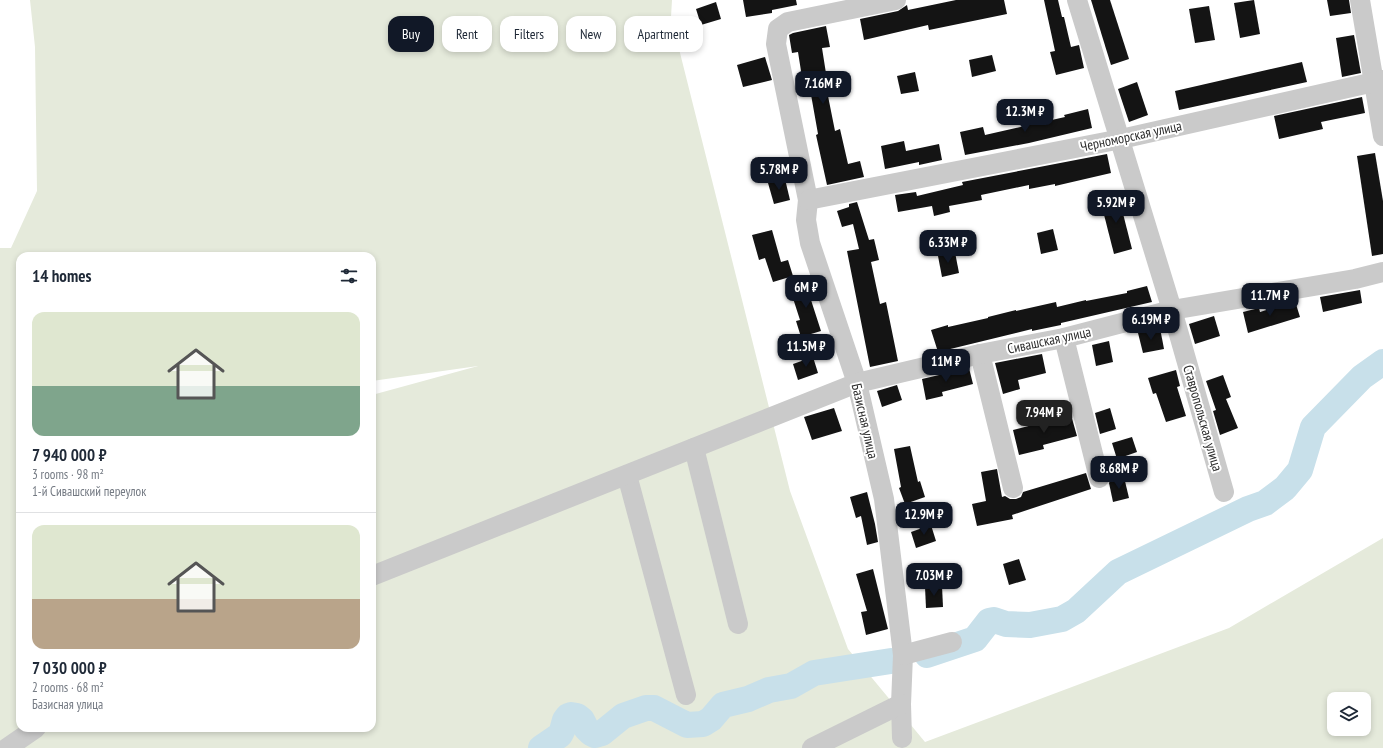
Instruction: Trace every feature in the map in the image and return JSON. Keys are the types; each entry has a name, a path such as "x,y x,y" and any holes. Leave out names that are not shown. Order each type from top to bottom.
{"street":[{"name":"Базисная улица","path":"896,0 788,22 778,29 776,44 808,200 806,220 810,243 856,383 884,499 903,655 901,704 902,738"},
{"name":"Ставропольская улица","path":"1077,0 1121,139 1224,492"},
{"path":"1360,0 1378,81 1383,136"},
{"name":"Черноморская улица","path":"808,200 1121,139 1378,81"},
{"name":"Сивашская улица","path":"376,574 856,383 980,354 1064,338 1172,310 1355,279 1383,272"},
{"path":"1064,338 1099,478"},
{"path":"980,354 1013,488"},
{"path":"694,448 738,624"},
{"path":"626,475 686,695"},
{"path":"903,655 952,642"},
{"path":"812,748 901,704"},
{"path":"7,748 30,732"}],"shaded area":[{"path":"30,0 672,0 671,16 624,16 624,52 680,52 790,491 848,649 925,742 1229,628 1383,538 1383,748 0,748 0,248 11,248 37,191 35,47"}],"building":[{"path":"743,0 796,0 797,5 772,10 772,13 746,17"},
{"path":"956,0 1004,0 1007,14 929,30 928,25 864,40 860,19 898,11 907,5 908,10"},
{"path":"1044,0 1058,0 1062,17 1064,17 1071,47 1079,45 1084,68 1056,75 1050,52 1055,51"},
{"path":"1091,0 1110,0 1129,59 1111,65"},
{"path":"1254,0 1260,34 1240,38 1234,3"},
{"path":"1327,0 1349,0 1351,13 1330,16"},
{"path":"716,2 721,19 703,24 703,16 698,16 696,9"},
{"path":"1209,6 1215,40 1195,43 1189,9"},
{"path":"826,26 830,47 822,48 828,86 826,86 835,131 840,129 848,164 860,161 864,177 827,185 816,135 818,134 810,89 804,90 798,52 792,53 789,35"},
{"path":"1354,35 1361,73 1342,77 1336,38"},
{"path":"992,55 996,71 972,77 969,60"},
{"path":"765,57 772,80 743,87 737,65"},
{"path":"1302,62 1307,82 1179,110 1175,91"},
{"path":"915,72 919,91 901,94 897,76"},
{"path":"1137,82 1148,115 1129,122 1118,89"},
{"path":"1362,97 1365,113 1321,122 1323,129 1279,139 1274,116"},
{"path":"1088,109 1092,128 1029,143 965,155 960,132 983,127 985,135 1065,117 1064,115"},
{"path":"904,141 906,151 939,144 942,160 919,165 919,162 885,169 881,146"},
{"path":"1375,153 1383,201 1383,254 1372,256 1357,156"},
{"path":"1107,154 1111,173 1055,186 1055,184 1029,189 1029,185 981,195 982,200 949,206 950,212 934,216 932,206 898,212 895,195 916,192 917,196 963,185 962,182"},
{"path":"785,179 790,200 774,204 768,183"},
{"path":"1118,194 1132,249 1114,254 1100,199"},
{"path":"857,202 869,240 874,239 879,260 871,262 880,304 886,302 898,361 870,367 847,251 859,249 853,224 842,227 837,211 849,207 849,204"},
{"path":"1053,229 1058,250 1041,254 1037,233"},
{"path":"772,230 781,262 788,260 793,276 773,282 765,258 759,260 752,235"},
{"path":"955,252 959,273 942,277 938,256"},
{"path":"811,282 816,298 811,300 821,331 801,337 796,321 800,320 790,289"},
{"path":"1147,286 1152,302 1061,323 1061,325 1032,331 1032,329 938,352 931,330 1056,302 1057,307 1127,293 1127,291"},
{"path":"1360,290 1362,303 1323,312 1320,297"},
{"path":"1295,301 1300,317 1248,333 1243,312 1259,308 1260,312"},
{"path":"1214,316 1220,336 1195,344 1189,324"},
{"path":"1160,328 1164,349 1143,353 1138,333"},
{"path":"1109,341 1113,362 1096,366 1092,345"},
{"path":"1042,354 1046,373 1018,380 1020,389 1003,394 995,363"},
{"path":"813,357 818,373 798,380 793,364"},
{"path":"969,368 973,384 942,392 943,396 926,400 922,379"},
{"path":"1176,370 1180,386 1177,387 1186,416 1166,422 1156,393 1153,394 1148,378"},
{"path":"1223,375 1231,397 1226,399 1238,428 1220,435 1213,411 1216,410 1206,381"},
{"path":"897,385 902,400 882,407 877,391"},
{"path":"834,408 842,431 812,440 804,417"},
{"path":"1110,408 1116,429 1100,434 1095,413"},
{"path":"1071,415 1077,436 1043,445 1044,449 1019,455 1013,430"},
{"path":"1132,437 1137,452 1117,459 1112,443"},
{"path":"910,446 918,482 920,481 925,497 905,504 899,488 901,487 894,449"},
{"path":"997,469 1002,497 1005,496 1010,499 1021,497 1023,492 1086,473 1091,489 1012,515 1013,519 977,526 972,504 986,501 981,472"},
{"path":"1124,477 1129,498 1113,502 1109,483 1110,481"},
{"path":"867,492 878,542 867,545 861,516 856,518 850,497"},
{"path":"931,525 936,541 916,548 911,532"},
{"path":"1019,559 1026,580 1009,585 1003,564"},
{"path":"873,569 888,629 866,635 861,612 867,611 856,574"},
{"path":"942,586 943,607 926,608 925,587"}],"waterway":[{"path":"927,655 975,639 989,621 994,620 1006,624 1030,625 1062,619 1076,611 1118,572 1248,509 1265,503 1285,488 1300,470 1313,427 1362,377 1383,362"},
{"path":"541,748 560,735 565,720 571,715 577,716 582,720 586,728 595,735 602,733 623,716 646,708 654,708 687,725 703,724 711,719 723,705 748,699 769,690 791,686 814,673 891,661"}]}
